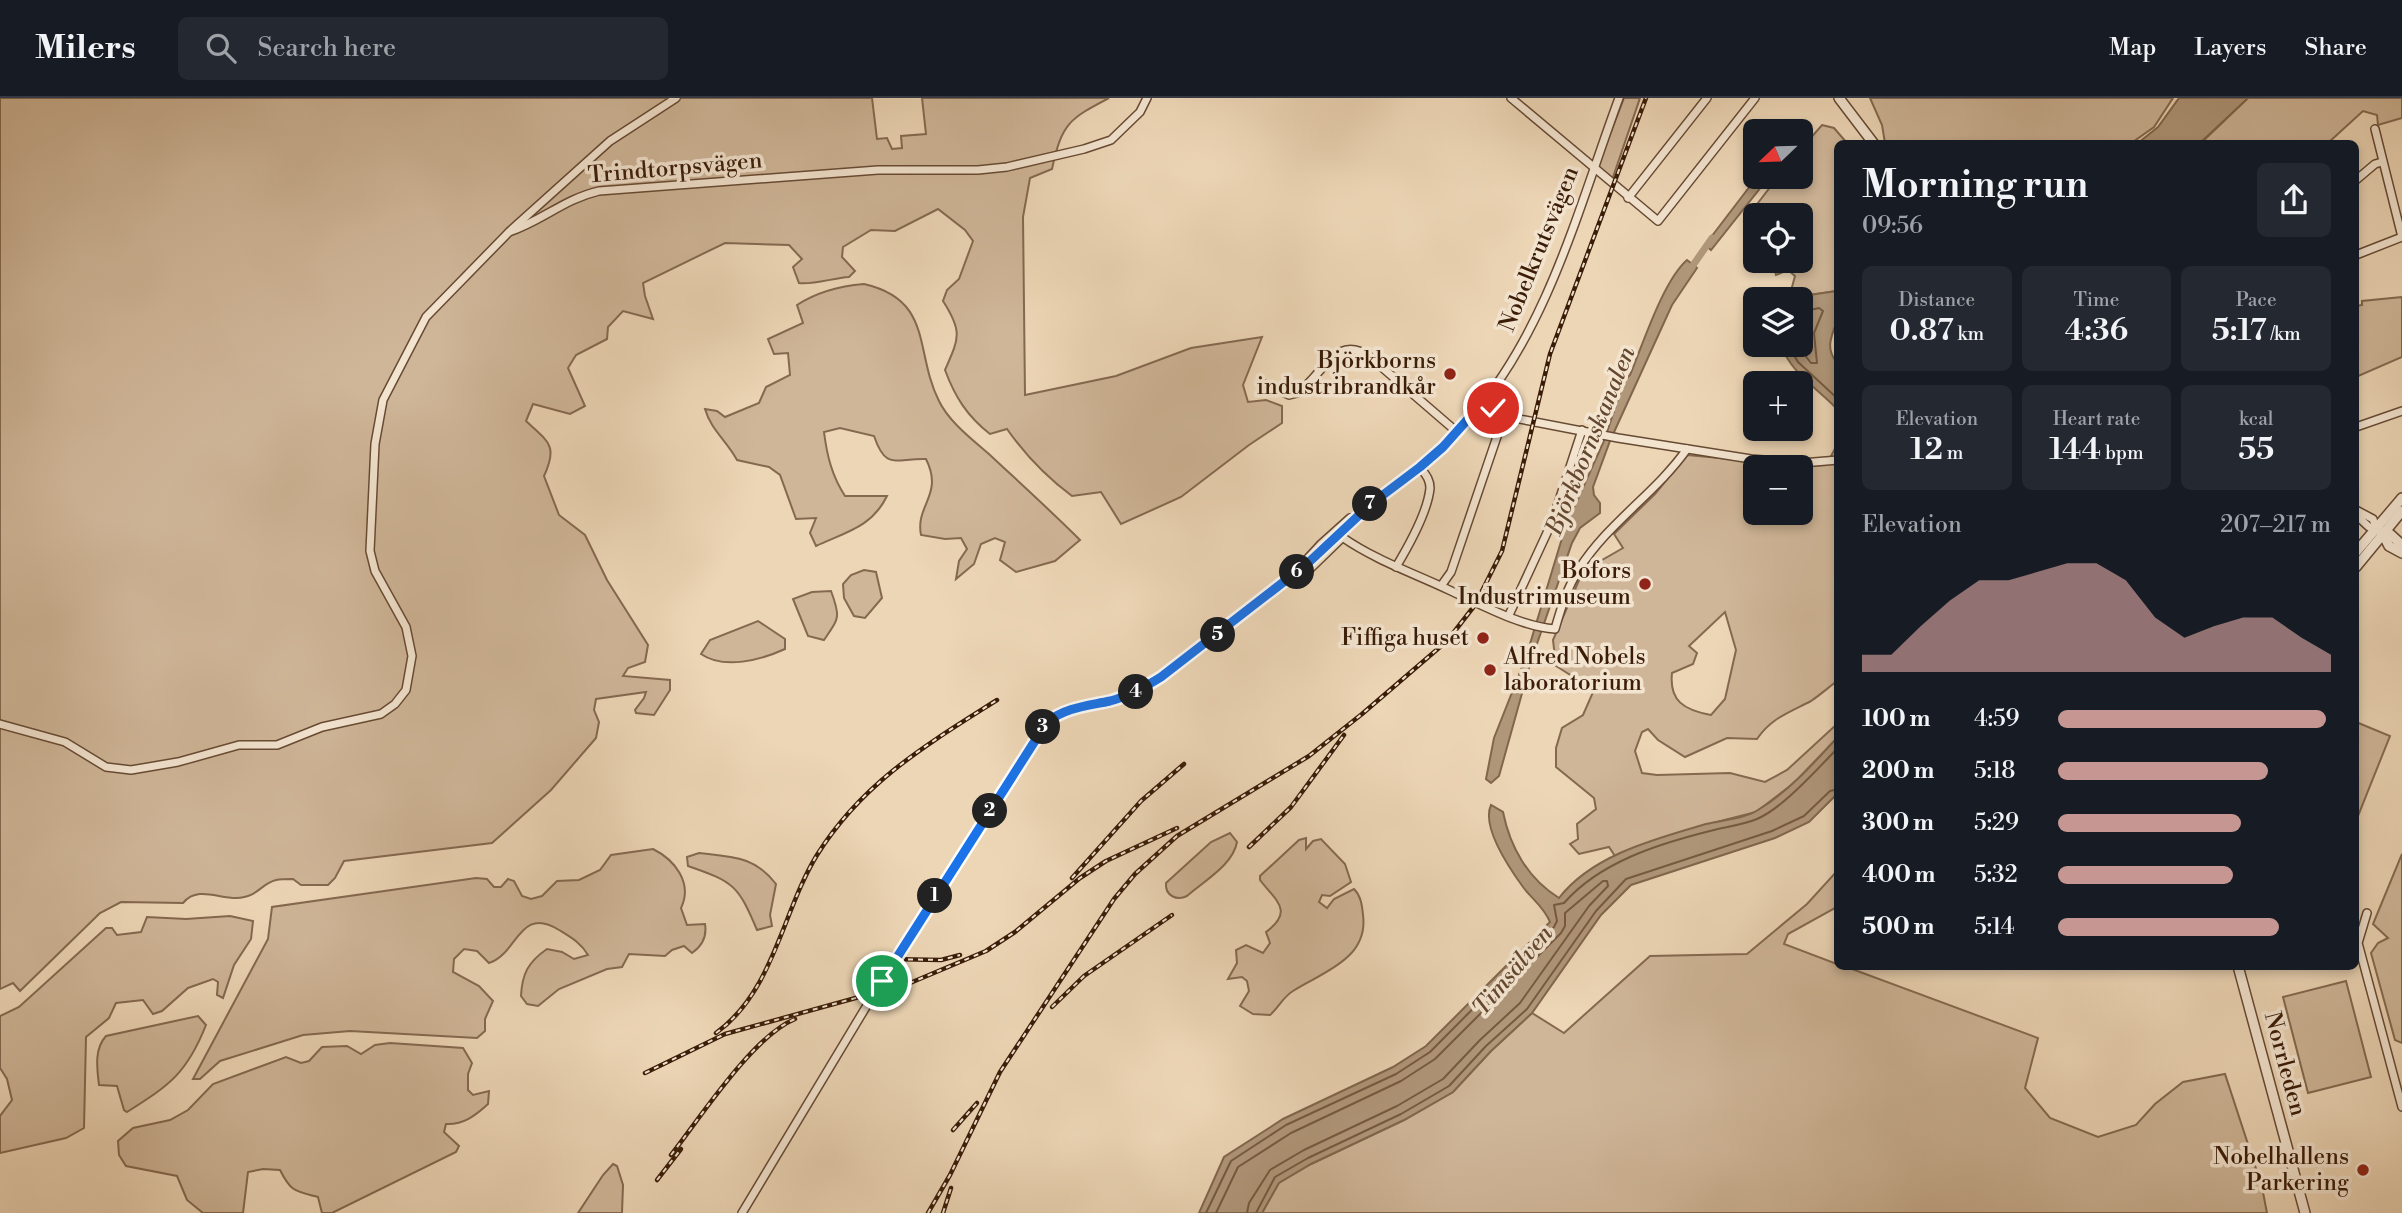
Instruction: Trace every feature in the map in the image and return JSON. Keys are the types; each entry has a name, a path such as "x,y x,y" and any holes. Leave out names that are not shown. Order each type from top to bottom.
{"street":[{"path":"509,232 610,141 676,98"},
{"name":"Trindtorpsvägen","path":"0,724 65,742 106,766 131,770 178,762 239,745 277,745 323,727 371,717 395,704 406,690 412,656 406,627 376,571 370,551 377,422 383,400 426,317 509,232 522,228 564,203 599,191 878,170 989,170 1028,163 1111,140 1140,112 1147,98"},
{"path":"1511,98 1658,221 1755,98"},
{"name":"Nobelkrutsvägen","path":"1384,494 1420,467 1457,432 1485,400 1536,318 1619,98"},
{"path":"1628,198 1707,98"},
{"path":"1839,98 1871,140"},
{"path":"2359,254 2402,237 2375,130"},
{"path":"2359,177 2375,164 2382,162"},
{"path":"1262,383 1289,395 1297,393 1339,351 1355,348 1370,357 1457,432"},
{"path":"1485,400 1504,416 1618,438 1782,462 1834,460"},
{"path":"2359,426 2402,411"},
{"path":"1441,586 1451,572 1504,416"},
{"path":"1509,615 1552,522 1582,430"},
{"path":"1342,537 1396,567 1509,615 1545,629 1555,629 1572,581 1586,558 1672,470 1687,449"},
{"path":"1396,567 1409,545 1428,496 1430,486 1420,467"},
{"path":"1325,547 1352,516 1384,494"},
{"path":"742,1213 875,992 1047,722 1076,707 1110,701 1137,692 1227,628 1297,572 1301,563 1342,537 1384,494"},
{"path":"2359,561 2402,498"},
{"path":"2359,549 2402,511"},
{"path":"2359,513 2373,520 2389,546 2402,553"},
{"path":"2379,531 2390,534 2402,545"},
{"path":"2359,940 2367,913"},
{"path":"2359,947 2402,1107"},
{"name":"Norrleden","path":"2239,970 2305,1213"}],"shaded area":[{"path":"0,98 872,98 877,139 887,138 892,149 902,148 901,136 926,134 922,98 1109,98 1085,111 1069,124 1060,141 1052,169 1030,178 1023,217 1025,395 1116,376 1191,348 1262,337 1243,385 1248,402 1266,400 1282,406 1282,423 1181,497 1121,524 1101,492 1072,496 1036,465 1007,429 990,434 968,413 953,389 945,370 957,335 954,320 943,301 947,290 959,279 973,241 965,230 938,209 895,231 871,230 843,247 842,257 855,271 849,277 799,283 793,267 802,259 789,245 725,243 643,283 653,319 623,311 608,327 607,339 576,355 568,368 585,406 570,414 533,404 526,421 549,445 550,458 544,476 559,515 585,535 607,580 648,645 645,662 628,668 623,676 670,680 670,690 654,715 636,713 635,710 646,692 596,699 594,710 599,722 596,738 551,790 492,843 344,861 328,885 301,885 293,879 282,879 244,897 201,894 183,903 121,902 100,913 20,991 13,983 0,989"},
{"path":"1624,98 1640,98 1612,180 1597,168"},
{"path":"1870,98 2173,98 2154,127 2136,140 1884,140 1882,125"},
{"path":"2248,98 2402,98 2402,118 2378,125 2377,115 2363,111 2331,140 2204,140"},
{"path":"1822,125 1834,128 1844,140 1834,140 1834,291 1813,294 1813,287 1792,287 1795,276 1792,273 1813,273 1813,203 1758,203 1769,189 1813,189 1813,135"},
{"path":"864,284 886,292 902,302 912,315 931,383 949,416 1080,540 1055,561 1016,572 1000,560 1005,542 995,538 981,544 974,564 956,579 959,561 967,549 961,538 945,539 921,535 920,525 932,482 926,459 893,460 883,454 874,436 840,428 824,432 831,466 845,496 887,496 866,522 816,546 810,533 816,518 796,519 780,475 769,467 737,460 715,429 705,409 717,411 725,417 759,403 766,387 790,375 788,353 774,354 768,339 803,323 797,305 829,290"},
{"path":"2402,297 2402,357 2359,376 2359,306 2362,305 2362,301"},
{"path":"1834,450 1834,683 1811,701 1775,721 1757,739 1727,738 1685,757 1658,740 1648,729 1642,732 1635,751 1642,773 1730,773 1765,782 1787,770 1834,727 1834,741 1794,783 1756,812 1705,825 1615,856 1609,847 1579,854 1570,844 1578,839 1577,824 1596,809 1594,798 1556,767 1556,748 1562,728 1583,715 1594,690 1556,666 1553,640 1583,571 1623,548 1614,534 1655,494 1687,455 1743,460 1743,525 1813,525 1813,466 1826,465 1833,461 1831,456","holes":["1725,612 1736,650 1725,699 1711,715 1693,710 1680,703 1672,683 1672,673 1693,664 1697,653 1689,646"]},
{"path":"864,570 876,572 882,598 865,618 854,616 844,598 843,584 851,575"},
{"path":"831,591 837,613 835,622 824,640 808,636 793,599 812,592"},
{"path":"758,621 785,639 785,649 743,662 720,662 701,654 710,640"},
{"path":"2359,723 2390,736 2359,814"},
{"path":"1230,833 1237,842 1224,865 1187,896 1179,898 1167,891 1166,883 1211,842"},
{"path":"1306,838 1306,849 1313,841 1321,839 1345,864 1351,882 1330,896 1322,895 1319,902 1327,908 1334,899 1354,889 1362,904 1363,930 1359,943 1341,963 1290,993 1270,1015 1253,1014 1240,1006 1249,991 1247,981 1242,977 1228,979 1237,963 1236,950 1246,945 1263,953 1270,943 1266,932 1275,925 1281,912 1280,906 1260,880 1260,876 1299,840"},
{"path":"653,849 668,859 680,873 685,890 681,908 687,925 705,924 703,940 692,953 684,946 665,956 629,954 622,967 607,969 559,989 538,1006 527,1004 521,996 523,981 527,969 540,954 547,949 562,952 574,959 588,955 579,944 559,930 546,924 535,923 527,927 499,958 489,963 477,951 464,949 454,959 453,972 479,986 493,1001 485,1019 485,1031 477,1038 350,1031 303,1035 220,1061 200,1079 193,1079 268,939 272,907 476,878 487,879 494,887 501,887 508,879 514,881 522,896 531,899 542,896 557,881 579,880 600,870 611,855"},
{"path":"699,853 742,860 768,875 776,884 770,915 772,926 757,930 745,903 733,887 716,876 688,866 687,857"},
{"path":"2402,854 2402,1043 2395,1040 2371,953 2378,943 2388,938 2373,924"},
{"path":"1834,874 1834,909 1788,934 1784,944 1834,963 1834,970 1855,970 2038,1038 2025,1088 2050,1118 2098,1137 2136,1125 2155,1104 2183,1082 2225,1074 2262,1187 2267,1213 1262,1213 1278,1183 1311,1164 1404,1120 1453,1092 1491,1051 1532,1013 1564,1033 1650,956 1747,954 1807,904"},
{"path":"230,916 253,921 251,939 234,965 223,998 217,995 218,982 213,979 188,988 162,1011 153,1014 143,1000 116,1003 109,1018 86,1037 84,1128 66,1138 0,1153 0,1116 12,1100 7,1079 0,1068 0,1016 19,1007 106,928 112,928 117,935 141,932 147,917 186,919"},
{"path":"2346,981 2371,1077 2308,1093 2283,997"},
{"path":"198,1016 206,1025 192,1055 176,1076 155,1094 127,1112 117,1086 99,1085 98,1053 106,1036"},
{"path":"390,1043 463,1048 472,1063 468,1074 468,1090 473,1095 489,1091 488,1104 468,1119 446,1124 444,1132 459,1146 456,1152 332,1213 322,1213 318,1197 295,1190 287,1183 280,1170 263,1169 248,1172 243,1213 203,1213 187,1200 177,1176 126,1166 119,1155 118,1141 133,1128 170,1120 188,1110 213,1084 286,1057 301,1063 309,1061 322,1047 347,1046 361,1054 375,1045"},
{"path":"613,1164 617,1166 623,1185 622,1213 578,1213 603,1175"}],"water":[{"path":"2179,98 2248,98 2203,140 2142,140 2158,127"},
{"path":"1748,189 1759,189 1748,203 1743,203 1743,210 1711,250 1705,245"},
{"path":"1687,260 1697,268 1672,305 1610,441 1593,487 1594,495 1600,503 1600,513 1580,528 1572,543 1531,661 1499,776 1491,783 1486,779 1494,738 1526,657 1566,525 1604,441 1624,381 1630,375 1654,314 1670,282"},
{"path":"1834,291 1834,329 1830,344 1834,358 1834,406 1813,386 1813,371 1797,371 1786,357 1813,357 1813,294"},
{"name":"Timsälven","path":"1834,741 1834,797 1809,822 1775,838 1631,885 1601,915 1532,1013 1491,1051 1453,1092 1404,1120 1311,1164 1279,1183 1262,1213 1199,1213 1224,1157 1283,1119 1393,1067 1426,1046 1550,922 1517,879 1498,848 1490,825 1491,805 1503,812 1510,838 1530,872 1559,898 1589,870 1626,850 1758,810 1790,786"}],"waterway":[{"name":"Björkbornskanalen","path":"1689,271 1712,238"}],"railway":[{"path":"928,1213 950,1175 1000,1072 1114,899 1135,874 1177,836 1309,756 1447,641 1475,605 1502,551 1550,354 1646,98"},
{"path":"716,1033 736,1016 764,973 805,877 835,829 875,786 898,767 997,700"},
{"path":"1249,847 1291,807 1344,735"},
{"path":"1072,878 1141,801 1184,764"},
{"path":"645,1073 725,1034 910,983 986,951 1015,932 1080,878 1106,861 1177,828"},
{"path":"1052,1007 1084,976 1172,915"},
{"path":"888,959 941,960 960,955"},
{"path":"671,1155 745,1060 779,1028 795,1019"},
{"path":"953,1130 977,1103"},
{"path":"657,1180 681,1149"},
{"path":"943,1213 951,1188"}],"place":[{"name":"Björkborns industribrandkår","path":"1450,374"},
{"name":"Bofors Industrimuseum","path":"1645,584"},
{"name":"Fiffiga huset","path":"1483,638"},
{"name":"Alfred Nobels laboratorium","path":"1490,670"},
{"name":"Nobelhallens Parkering","path":"2363,1170"}],"route":[{"path":"882,981 1047,722 1076,707 1110,701 1137,692 1161,677 1308,563 1371,504 1443,447 1485,400 1493,408"}]}
